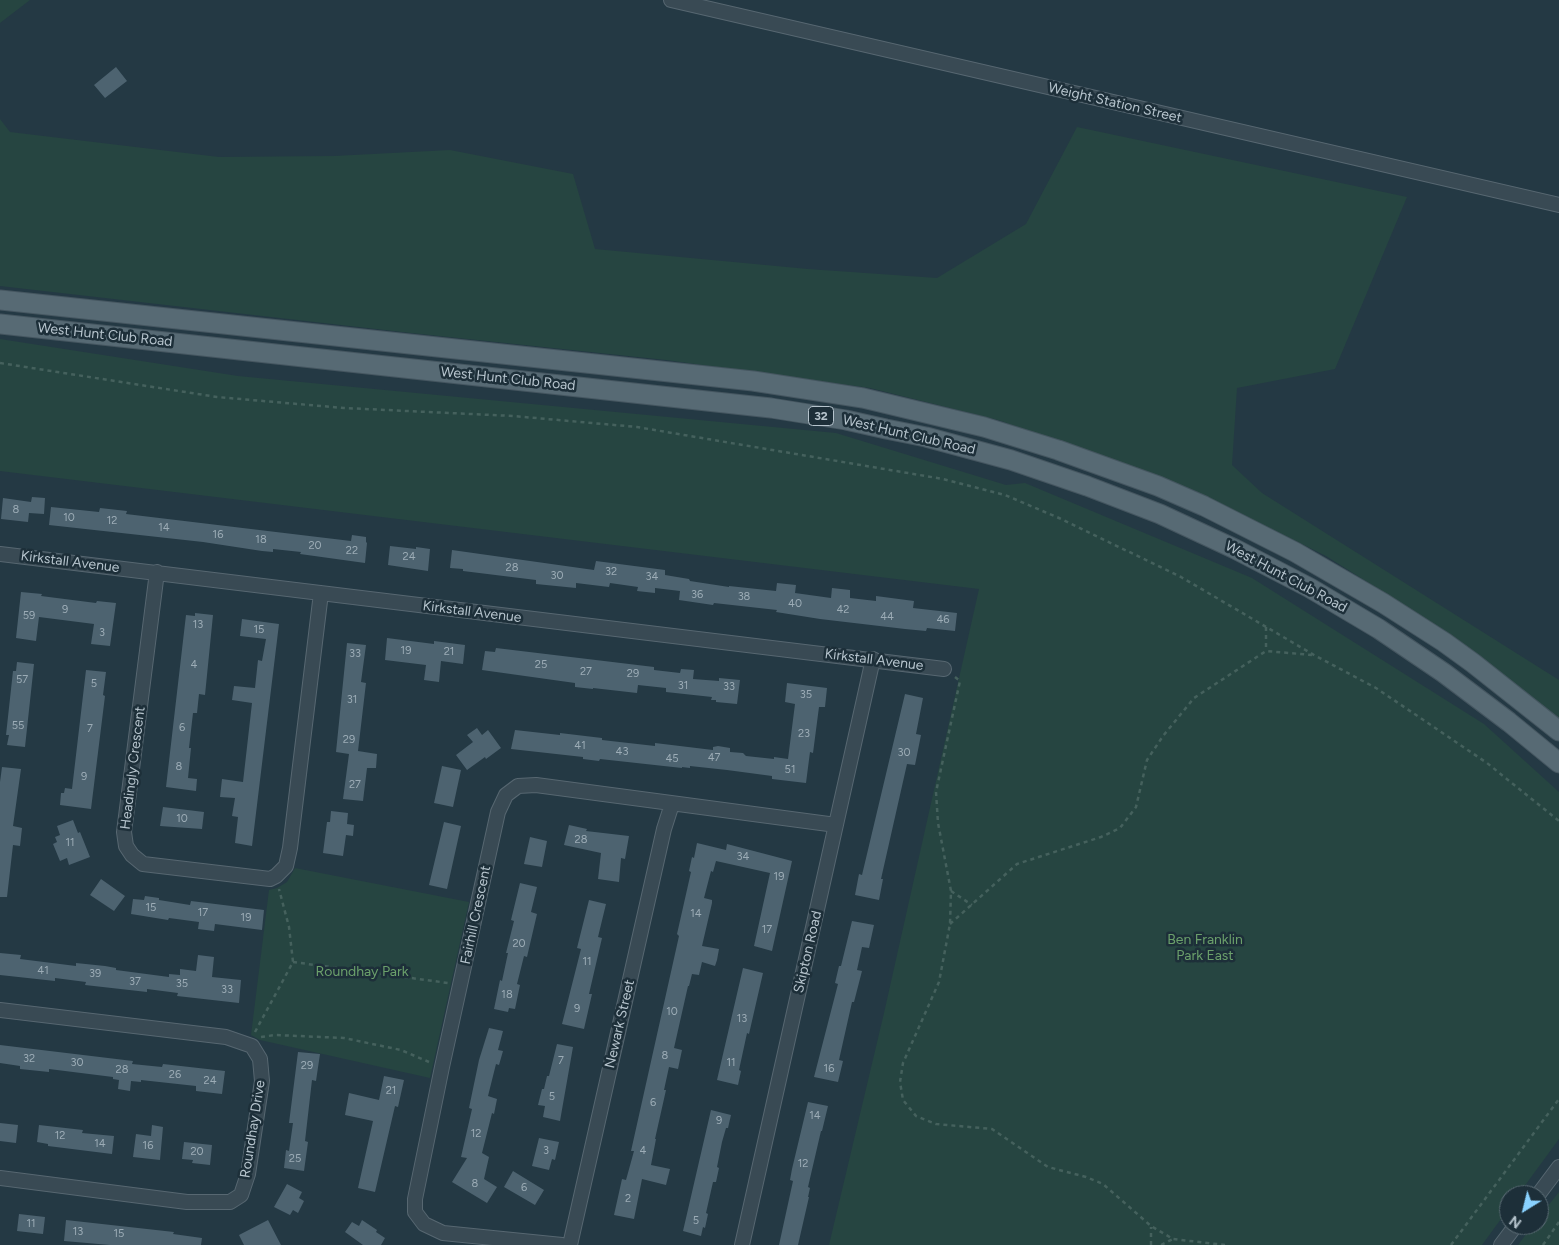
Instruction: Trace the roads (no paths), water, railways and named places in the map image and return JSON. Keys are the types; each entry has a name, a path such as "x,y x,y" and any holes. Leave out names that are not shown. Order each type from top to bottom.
{"main road":[{"name":"West Hunt Club Road","path":"0,300 753,381 863,398 984,427 1058,450 1158,486 1213,510 1295,552 1383,603 1444,642 1474,663 1559,731"},
{"name":"West Hunt Club Road","path":"0,324 771,408 894,430 1011,460 1160,514 1310,588 1379,629 1444,672 1559,763"}],"street":[{"name":"Weight Station Street","path":"671,0 1559,205"},
{"name":"Kirkstall Avenue","path":"0,554 944,669"},
{"name":"Headingly Crescent","path":"157,572 124,832 126,846 132,855 144,864 270,879 286,866 290,848 322,593"},
{"name":"Skipton Road","path":"742,1245 873,659"},
{"name":"Fairhill Crescent","path":"562,1245 443,1233 424,1224 415,1212 415,1199 460,984 498,812 506,795 518,786 536,785 836,825"},
{"name":"Newark Street","path":"570,1245 662,838 672,804"},
{"name":"Roundhay Drive","path":"0,1010 226,1037 249,1043 260,1059 262,1081 248,1174 241,1194 230,1202 187,1202 0,1178"},
{"path":"1546,1185 1559,1167"}],"park label":[{"name":"Ben Franklin Park East","path":"1205,948"},
{"name":"Roundhay Park","path":"362,972"}]}
